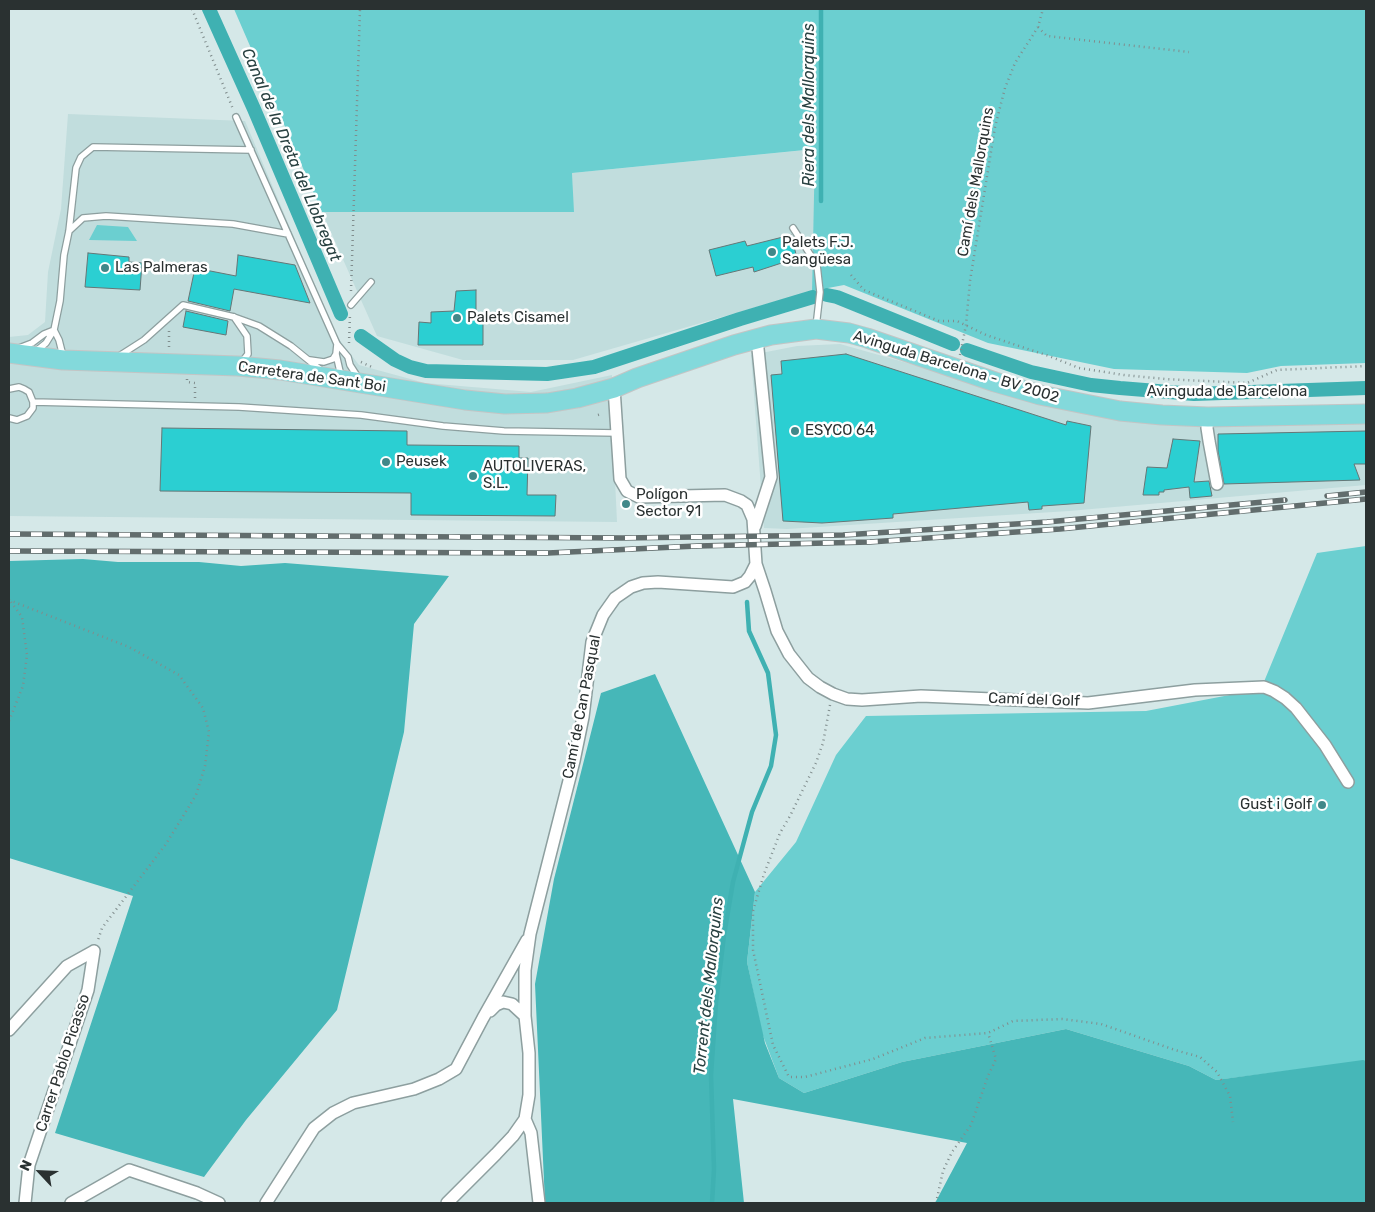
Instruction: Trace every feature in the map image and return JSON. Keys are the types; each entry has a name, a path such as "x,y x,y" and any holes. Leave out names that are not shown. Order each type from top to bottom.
{"main road":[{"name":"Avinguda Barcelona - BV 2002","path":"614,388 686,361 757,339 816,329 849,333 867,338 1010,386 1073,403 1144,414 1208,417 1366,414"},
{"name":"Carretera de Sant Boi","path":"9,352 63,360 238,366 280,370 443,397 505,404 547,403 578,398 614,388"}],"street":[{"path":"755,527 771,477 757,339"},
{"path":"614,388 620,479 627,491 639,497 725,495 734,497 747,505 753,519 756,564"},
{"path":"1208,417 1209,441 1217,484"},
{"name":"Camí del Golf","path":"756,564 776,631 789,654 808,678 833,694 847,699 862,700 922,696 1088,702 1195,690 1264,687 1274,691 1296,708 1324,745 1348,782"},
{"name":"Camí de Can Pasqual","path":"530,934 583,717 594,635 606,609 620,594 630,587 644,583 671,582 726,587 741,585 750,576 756,564"},
{"path":"447,1203 513,1136 525,1119 529,1095 529,1053 525,1016 525,970 530,934"},
{"path":"266,1203 314,1128 332,1113 354,1103 414,1089 456,1069 530,934"},
{"path":"9,1030 67,966 94,951"},
{"name":"Carrer Pablo Picasso","path":"25,1203 29,1165 88,990 94,951"},
{"path":"483,1018 496,1005 503,1002 512,1004 525,1016"},
{"path":"525,1119 531,1133 539,1203"},
{"path":"71,1203 129,1170 197,1193 219,1203"}],"lane":[{"path":"236,117 337,344 348,357 354,372 363,383"},
{"path":"29,355 46,343 54,330 60,301 64,255 69,231 76,168 81,157 93,147 251,150"},
{"path":"69,231 83,218 106,216 233,224 288,234"},
{"path":"793,228 817,265 820,292 816,329"},
{"path":"351,305 371,282"},
{"path":"109,362 144,340 183,305 234,317 259,326 335,379"},
{"path":"234,317 247,336 248,354 238,366"},
{"path":"9,352 32,343 44,334 54,330"},
{"path":"54,330 63,353 63,360"},
{"path":"335,379 337,344"},
{"path":"310,360 324,362 333,359 336,354"},
{"path":"9,389 19,387 24,389 32,397 33,402 27,416 17,420 9,418"},
{"path":"33,402 239,407 361,416 504,431 617,433"}],"path":[{"path":"192,9 236,117"},
{"path":"348,357 360,9"},
{"name":"Camí dels Mallorquins","path":"957,368 966,325 970,281 995,127 1005,88 1014,63 1038,27 1043,9"},
{"path":"1038,27 1047,36 1188,52"},
{"path":"851,275 864,290 939,321 957,321 986,335 1079,368 1124,375 1247,383 1277,370 1366,366"},
{"path":"170,352 168,332 183,305"},
{"name":"Carretera de Sant Boi","path":"348,357 378,370"},
{"path":"187,376 187,382 195,382 195,407"},
{"path":"9,721 23,686 27,655 22,617 10,601"},
{"path":"10,601 129,647 179,674 203,708 209,732 205,766 196,795 166,844 102,928 94,951"},
{"path":"833,694 828,710 823,743 816,763 780,833 764,874 753,911 753,950 773,1045 789,1077 805,1077 873,1059 925,1038 988,1033 1013,1020 1062,1019 1101,1024 1200,1057 1217,1072 1230,1096 1232,1122"},
{"path":"936,1203 943,1171 952,1152 971,1125 996,1059 988,1033"}],"shaded area":[{"path":"234,9 1366,9 1366,363 1281,366 1247,373 1114,369 988,343 844,285 812,291 815,149 572,173 574,212 322,212"},
{"path":"68,114 245,121 335,334 359,365 425,383 531,392 612,375 617,522 9,516 9,337 28,335 45,322 48,272 61,209"},
{"path":"816,149 812,291 573,360 463,360 377,336 322,212 573,212 572,173"},
{"path":"97,225 128,227 137,241 89,240"},
{"path":"840,344 1077,411 1366,422 1366,485 1069,511 787,529 764,528 751,355 797,346"},
{"path":"1366,546 1366,1061 1216,1080 1189,1066 1066,1029 902,1062 804,1093 779,1078 762,1033 747,962 755,892 796,842 836,755 866,716 1146,711 1261,689 1317,553"},
{"path":"83,559 118,562 199,562 241,566 285,563 449,576 414,624 404,732 337,1010 246,1120 204,1177 55,1133 133,896 9,858 9,561"},
{"path":"655,674 755,892 747,962 765,1043 779,1078 804,1093 902,1062 1066,1029 1189,1066 1216,1080 1363,1060 1366,1061 1366,1203 935,1203 967,1143 733,1099 744,1203 545,1203 535,984 554,879 601,693"}],"building":[{"path":"791,235 797,258 754,272 753,267 716,276 709,250 745,241 747,246"},
{"path":"88,253 129,257 129,262 142,263 140,290 85,287"},
{"path":"238,255 295,265 310,303 234,289 230,311 188,301 195,268 236,276"},
{"name":"Palets Cisamel","path":"476,290 476,314 483,314 483,345 418,345 419,322 431,323 431,312 454,311 456,291"},
{"path":"186,311 228,321 226,335 183,327"},
{"path":"846,354 1066,425 1067,421 1091,426 1084,503 1042,506 1042,509 1029,510 1028,502 893,514 893,518 822,523 783,521 771,375 782,374 781,361"},
{"path":"162,428 407,431 407,445 519,446 519,458 528,458 527,495 556,495 555,516 411,515 411,493 160,491"},
{"path":"1366,431 1366,464 1354,464 1360,480 1224,484 1218,451 1218,434"},
{"path":"1173,439 1200,441 1194,482 1209,481 1212,496 1190,498 1189,487 1164,490 1164,492 1159,492 1159,495 1143,495 1147,467 1167,468"}],"waterway":[{"name":"Canal de la Dreta del Llobregat","path":"209,9 254,109 341,314"},
{"name":"Riera dels Mallorquins","path":"821,9 821,201"},
{"name":"Canal de la Dreta del Llobregat","path":"827,295 837,297 953,344"},
{"name":"Canal de la Dreta del Llobregat","path":"361,336 395,360 410,367 426,371 547,374 594,367 813,297"},
{"name":"Canal de la Dreta del Llobregat","path":"967,350 1031,372 1091,385 1120,388 1194,394 1366,388"},
{"name":"Torrent dels Mallorquins","path":"712,1203 714,1169 711,1075 716,1002 724,935 733,882 752,812 771,766 776,735 768,673 749,631 747,602"}],"railway":[{"path":"1327,496 1366,492"},
{"path":"9,551 548,553 697,546 870,542 1060,529 1366,499"},
{"path":"9,534 622,538 843,535 1047,522 1285,500"}],"place":[{"name":"Palets F.J. Sangüesa","path":"772,252"},
{"name":"Las Palmeras","path":"105,268"},
{"name":"Palets Cisamel","path":"457,318"},
{"name":"ESYCO 64","path":"795,431"},
{"name":"Peusek","path":"386,462"},
{"name":"AUTOLIVERAS, S.L.","path":"473,476"},
{"name":"Polígon Sector 91","path":"626,504"},
{"name":"Gust i Golf","path":"1322,805"}]}
